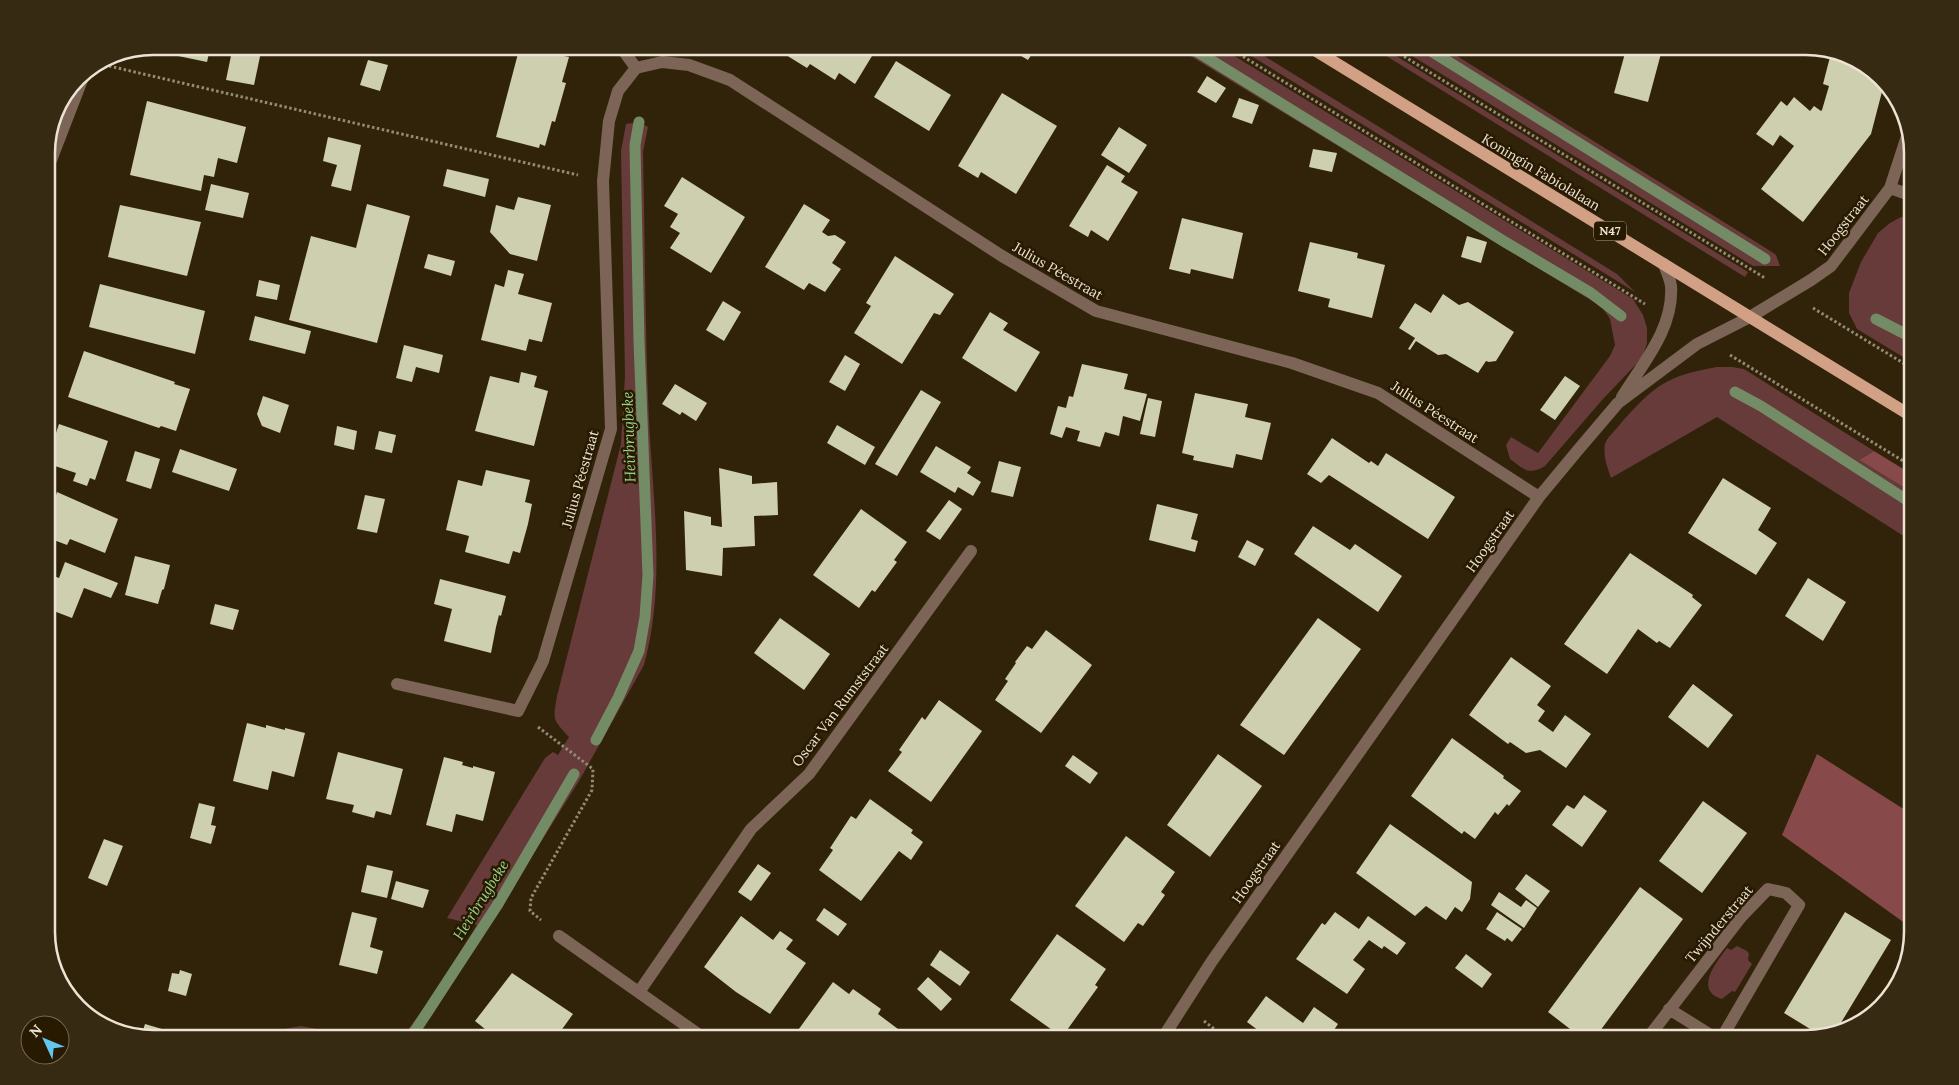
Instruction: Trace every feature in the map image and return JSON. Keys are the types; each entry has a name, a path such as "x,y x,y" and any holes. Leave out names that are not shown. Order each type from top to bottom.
{"main road":[{"name":"Koningin Fabiolalaan","path":"1323,55 1904,411"}],"street":[{"path":"627,55 636,68"},
{"name":"Julius Péestraat","path":"518,711 543,661 611,429 603,181 609,121 618,91 636,68 662,62 689,65 730,80 994,251 1096,311 1292,363 1378,392 1539,497"},
{"path":"55,150 79,88"},
{"name":"Hoogstraat","path":"1168,1030 1217,953 1539,497 1618,403 1697,344 1750,317 1831,266 1890,188 1904,145"},
{"path":"1890,188 1904,193"},
{"path":"1618,403 1661,336 1668,317 1671,284 1664,264"},
{"name":"Oscar Van Rumststraat","path":"639,992 751,829 809,774 971,551"},
{"path":"397,684 518,711"},
{"name":"Twijnderstraat","path":"1654,1030 1741,917 1768,890 1786,893 1799,905 1726,1030"},
{"path":"559,936 692,1030"},
{"path":"1669,1009 1703,1030"}],"path":[{"path":"1241,55 1668,317"},
{"path":"1402,55 1904,364"},
{"path":"109,65 603,181"},
{"path":"1705,340 1904,462"},
{"path":"518,711 592,769 592,790 531,898 530,911 559,936"}],"shaded area":[{"path":"1189,55 1233,55 1633,299 1643,315 1647,328 1647,343 1642,358 1603,399 1545,466 1534,471 1526,470 1510,459 1506,445 1511,437 1538,453 1610,356 1615,345 1610,319 1602,307"},
{"path":"1250,55 1263,55 1617,274 1635,292"},
{"path":"1385,55 1395,55 1748,272 1745,277"},
{"path":"1411,55 1455,55 1772,252 1776,255 1780,266 1753,266"},
{"path":"639,122 648,127 643,152 646,320 656,574 655,605 644,665 579,781 431,1017 420,1030 408,1030 433,996 477,925 447,918 545,758 553,752 558,755 569,737 555,719 557,696 621,444 625,376 621,151 626,124"},
{"path":"1904,217 1904,358 1857,329 1849,313 1849,293 1861,262 1878,233 1890,223"},
{"path":"1717,367 1744,369 1874,451 1859,460 1904,488 1904,536 1717,417 1611,478 1605,457 1605,444 1610,436 1643,399 1653,391 1673,379 1700,370"},
{"path":"1874,451 1904,469 1904,488 1859,460"},
{"path":"1817,754 1904,809 1904,923 1782,835"},
{"path":"1737,946 1747,951 1749,954 1748,960 1752,964 1735,992 1732,991 1722,999 1713,995 1709,989 1710,975 1727,948 1731,950"},
{"path":"301,1026 322,1030 278,1030"}],"building":[{"path":"173,55 209,55 207,62"},
{"path":"231,55 260,55 254,85 226,80"},
{"path":"518,55 564,55 569,57 562,82 566,83 555,122 552,121 545,146 540,144 539,148 496,137"},
{"path":"786,55 873,55 855,84 839,73 835,80 810,64 807,68"},
{"path":"1020,55 1031,55 1028,60"},
{"path":"1625,55 1661,55 1648,102 1614,93"},
{"path":"1830,58 1861,71 1882,91 1871,134 1803,222 1761,189 1794,146 1780,135 1773,146 1756,134 1781,101 1787,106 1794,97 1810,111 1814,106 1821,111 1829,86 1823,84"},
{"path":"368,60 388,65 380,91 360,85"},
{"path":"896,61 951,95 929,131 874,97"},
{"path":"1207,76 1226,88 1216,103 1197,92"},
{"path":"1002,93 1057,126 1016,194 981,172 978,178 958,166"},
{"path":"1239,98 1259,105 1252,124 1232,117"},
{"path":"147,101 246,127 237,163 218,158 214,177 204,175 201,191 130,175"},
{"path":"1119,127 1147,145 1129,173 1101,155"},
{"path":"328,137 361,145 351,191 331,186 337,165 323,161"},
{"path":"1313,149 1337,153 1332,172 1309,167"},
{"path":"1107,165 1125,176 1121,182 1138,192 1108,241 1091,230 1088,237 1069,226"},
{"path":"447,169 489,179 485,197 443,186"},
{"path":"682,177 745,217 711,273 670,248 680,233 670,227 678,214 664,206"},
{"path":"211,184 249,193 243,218 205,210"},
{"path":"518,197 551,205 537,261 510,254 490,232 496,205 514,210"},
{"path":"367,204 410,216 377,343 289,320 311,236 356,248"},
{"path":"804,204 830,220 822,232 828,236 835,235 846,242 832,263 841,269 825,292 809,283 804,290 765,267"},
{"path":"120,205 201,222 187,276 108,257"},
{"path":"1182,218 1243,233 1233,279 1191,269 1190,274 1169,269"},
{"path":"1467,236 1487,242 1481,263 1461,257"},
{"path":"1310,242 1358,253 1357,258 1385,265 1372,318 1328,307 1330,299 1298,291"},
{"path":"428,254 455,261 451,276 424,268"},
{"path":"895,256 954,294 940,315 934,313 902,364 854,333 871,306 866,303"},
{"path":"508,270 524,274 518,294 552,303 542,342 529,339 526,351 481,340 495,284 504,287"},
{"path":"259,280 280,285 277,300 256,296"},
{"path":"100,284 205,311 195,354 89,327"},
{"path":"1443,294 1459,305 1468,302 1514,332 1496,361 1486,361 1478,373 1446,354 1438,355 1416,341 1410,350 1408,349 1415,338 1399,328 1415,303 1431,313"},
{"path":"723,301 741,312 724,341 706,330"},
{"path":"990,312 1008,323 1003,330 1040,352 1016,392 962,358"},
{"path":"255,316 311,331 305,354 249,340"},
{"path":"404,345 443,355 439,373 416,367 412,382 396,378"},
{"path":"84,351 175,382 174,384 190,389 176,431 161,426 159,428 68,397"},
{"path":"845,355 860,364 845,391 829,382"},
{"path":"1082,364 1128,374 1124,389 1147,394 1140,421 1123,416 1119,436 1105,432 1100,447 1077,441 1080,431 1066,427 1062,438 1050,434 1058,406 1066,408 1069,396 1073,397"},
{"path":"521,372 537,376 534,387 548,391 534,446 475,431 490,376 519,383"},
{"path":"1565,376 1580,386 1555,420 1540,410"},
{"path":"675,384 707,403 696,421 682,412 680,415 662,404"},
{"path":"921,390 941,402 897,476 875,464"},
{"path":"1195,393 1248,404 1245,417 1271,423 1262,460 1236,454 1233,468 1193,460 1194,456 1182,453"},
{"path":"263,396 289,405 280,433 262,426 257,414"},
{"path":"1148,398 1162,401 1155,437 1140,434"},
{"path":"59,424 108,441 95,480 90,478 87,486 73,481 76,473 55,466 55,436"},
{"path":"837,425 875,447 865,465 827,443"},
{"path":"337,426 357,431 354,450 334,445"},
{"path":"379,431 396,435 392,453 375,449"},
{"path":"1332,438 1369,463 1371,461 1378,466 1386,453 1455,497 1428,539 1329,475 1321,483 1307,474"},
{"path":"936,446 971,467 967,473 981,482 973,496 958,487 955,493 920,472"},
{"path":"180,449 237,469 229,491 172,472"},
{"path":"135,451 160,459 151,489 126,481"},
{"path":"999,461 1021,467 1013,497 991,492"},
{"path":"719,468 752,476 752,484 777,482 778,515 754,516 755,546 723,548 722,576 686,570 684,511 711,517 711,525 722,527"},
{"path":"486,470 530,480 525,502 532,504 528,524 520,553 513,551 509,564 465,552 469,536 446,530 458,480 482,486"},
{"path":"1723,478 1771,508 1758,530 1777,543 1756,575 1688,533"},
{"path":"57,492 118,519 105,553 70,539 67,545 55,540 55,495"},
{"path":"365,495 385,499 377,533 357,529"},
{"path":"949,500 962,509 940,540 926,531"},
{"path":"1157,504 1198,514 1191,539 1198,541 1195,552 1149,540"},
{"path":"861,509 907,542 894,560 897,562 875,592 872,590 859,608 813,575"},
{"path":"1313,526 1350,550 1355,544 1402,576 1378,612 1294,554"},
{"path":"1247,540 1264,549 1255,566 1238,557"},
{"path":"1630,553 1693,595 1692,597 1702,605 1670,648 1659,641 1657,643 1638,629 1607,674 1564,644"},
{"path":"135,556 170,565 158,604 125,595"},
{"path":"65,562 118,583 111,598 84,588 72,618 55,611 55,576 59,578"},
{"path":"1808,578 1846,602 1823,641 1785,616"},
{"path":"440,579 506,596 501,616 499,615 491,653 444,641 452,609 434,604"},
{"path":"215,604 239,610 233,630 210,624"},
{"path":"780,618 830,654 804,690 754,653"},
{"path":"1318,618 1361,649 1284,755 1240,725"},
{"path":"1046,630 1092,665 1041,733 995,700 1008,681 1005,679 1015,662 1027,646 1032,649"},
{"path":"1511,657 1551,686 1537,705 1545,711 1538,721 1553,732 1565,715 1591,734 1566,768 1540,750 1526,753 1510,742 1508,744 1469,715"},
{"path":"1693,684 1733,715 1708,748 1668,717"},
{"path":"939,700 982,731 931,802 888,771 902,752 899,750 922,717 925,720"},
{"path":"247,723 266,728 266,725 305,733 294,777 272,771 268,790 233,781"},
{"path":"1452,738 1504,776 1503,778 1521,791 1509,806 1507,804 1498,815 1495,812 1475,839 1464,831 1462,834 1411,796"},
{"path":"338,752 403,769 391,815 376,811 374,818 352,812 354,805 326,799"},
{"path":"1218,754 1262,786 1210,857 1167,825"},
{"path":"1073,755 1098,773 1090,784 1065,766"},
{"path":"444,757 463,762 462,765 495,772 483,821 456,814 452,832 426,825"},
{"path":"1584,795 1607,811 1582,847 1552,825 1567,805 1574,809"},
{"path":"870,799 913,830 911,833 923,842 911,860 899,851 861,901 819,870 833,850 830,848 851,816 856,819"},
{"path":"1703,801 1747,833 1702,893 1659,861"},
{"path":"199,803 215,807 211,825 216,826 211,844 190,838"},
{"path":"1390,824 1472,882 1470,899 1462,912 1455,907 1446,920 1426,906 1415,916 1356,873"},
{"path":"1126,836 1175,872 1161,892 1165,895 1143,926 1138,923 1124,942 1075,906"},
{"path":"104,839 123,846 107,886 88,878"},
{"path":"758,864 771,873 751,901 738,892"},
{"path":"367,865 393,871 387,898 361,892"},
{"path":"1526,874 1550,891 1538,907 1515,889"},
{"path":"396,881 429,890 423,908 391,899"},
{"path":"1640,887 1683,919 1601,1030 1571,1030 1548,1012"},
{"path":"1499,892 1521,907 1526,900 1537,908 1524,928 1491,905"},
{"path":"824,908 847,924 838,936 816,920"},
{"path":"352,912 377,918 370,947 383,951 377,974 339,965"},
{"path":"1335,912 1359,929 1368,916 1406,943 1397,955 1384,946 1382,949 1369,940 1353,960 1365,969 1347,994 1296,959 1322,923 1325,925"},
{"path":"1497,912 1522,929 1512,942 1507,938 1505,941 1486,929"},
{"path":"1845,912 1891,940 1840,1024 1811,1030 1784,1013"},
{"path":"741,916 773,940 780,931 793,940 786,949 806,963 770,1014 736,992 704,967"},
{"path":"1057,934 1106,969 1095,985 1098,987 1067,1030 1052,1030 1010,1000"},
{"path":"940,950 970,972 960,986 930,965"},
{"path":"1466,954 1492,974 1482,988 1455,968"},
{"path":"180,970 192,974 186,996 168,991 172,973 179,974"},
{"path":"512,973 573,1014 561,1030 486,1030 475,1021"},
{"path":"928,977 952,999 941,1011 917,989"},
{"path":"833,982 849,994 853,989 881,1009 878,1014 898,1029 897,1030 798,1030"},
{"path":"1266,996 1303,1023 1314,1007 1338,1024 1334,1030 1258,1030 1247,1022"},
{"path":"145,1024 165,1030 152,1030 143,1029"}],"waterway":[{"path":"1203,55 1591,293 1621,316"},
{"path":"1437,55 1765,259"},
{"name":"Heirbrugbeke","path":"596,740 618,698 639,651 645,617 648,575 639,341 635,145 639,122"},
{"path":"1876,319 1904,333"},
{"path":"1735,392 1761,406 1904,498"},
{"name":"Heirbrugbeke","path":"416,1030 498,904 574,774"}]}
